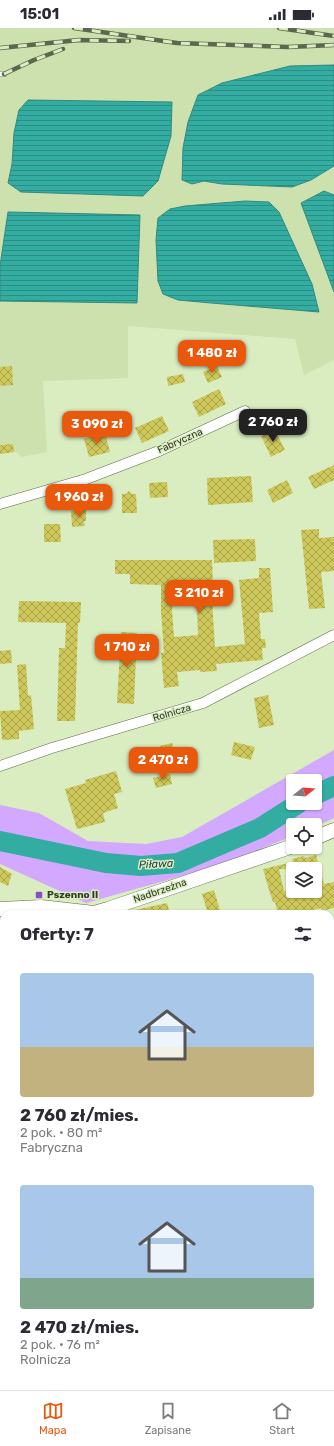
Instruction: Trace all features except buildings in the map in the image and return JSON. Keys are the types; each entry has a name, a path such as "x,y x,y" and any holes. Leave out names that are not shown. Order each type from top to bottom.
{"street":[{"name":"Fabryczna","path":"0,504 100,474 159,451 246,411"},
{"name":"Rolnicza","path":"0,766 52,748 203,703 334,635"},
{"path":"322,835 334,830"},
{"name":"Nadbrzeżna","path":"103,910 286,848"},
{"name":"Nadbrzeżna","path":"0,909 41,907 68,910"}],"shaded area":[{"path":"0,28 334,28 334,360 304,375 295,339 128,326 128,378 43,381 47,452 22,457 16,452 0,454"},
{"path":"334,750 334,818 322,824 322,818 286,818 286,839 217,866 86,903 0,864 0,805 39,813 88,841 146,844 182,837 286,777 286,810 322,810 322,774 292,774"}],"water":[{"path":"334,65 334,166 311,180 292,187 222,184 204,181 192,184 182,180 183,148 188,122 198,95 222,83 290,66"},
{"path":"28,100 172,102 171,136 158,181 143,196 21,192 8,183 12,164 14,133 19,110"},
{"path":"324,191 334,195 334,292 301,203"},
{"path":"245,201 269,202 279,212 312,284 319,312 178,300 163,294 158,281 156,240 158,218 170,209 185,206"},
{"path":"8,212 140,215 137,303 0,301 0,266"}],"waterway":[{"name":"Piława","path":"322,792 334,786"},
{"name":"Piława","path":"0,841 106,863 141,866 178,863 260,828 288,810"}],"railway":[{"path":"74,28 177,43 288,47 334,45"},
{"path":"279,28 334,36"},
{"path":"0,48 79,40 129,41"},
{"path":"4,74 63,49"}],"place":[{"name":"Pszenno II","path":"39,895"}]}
